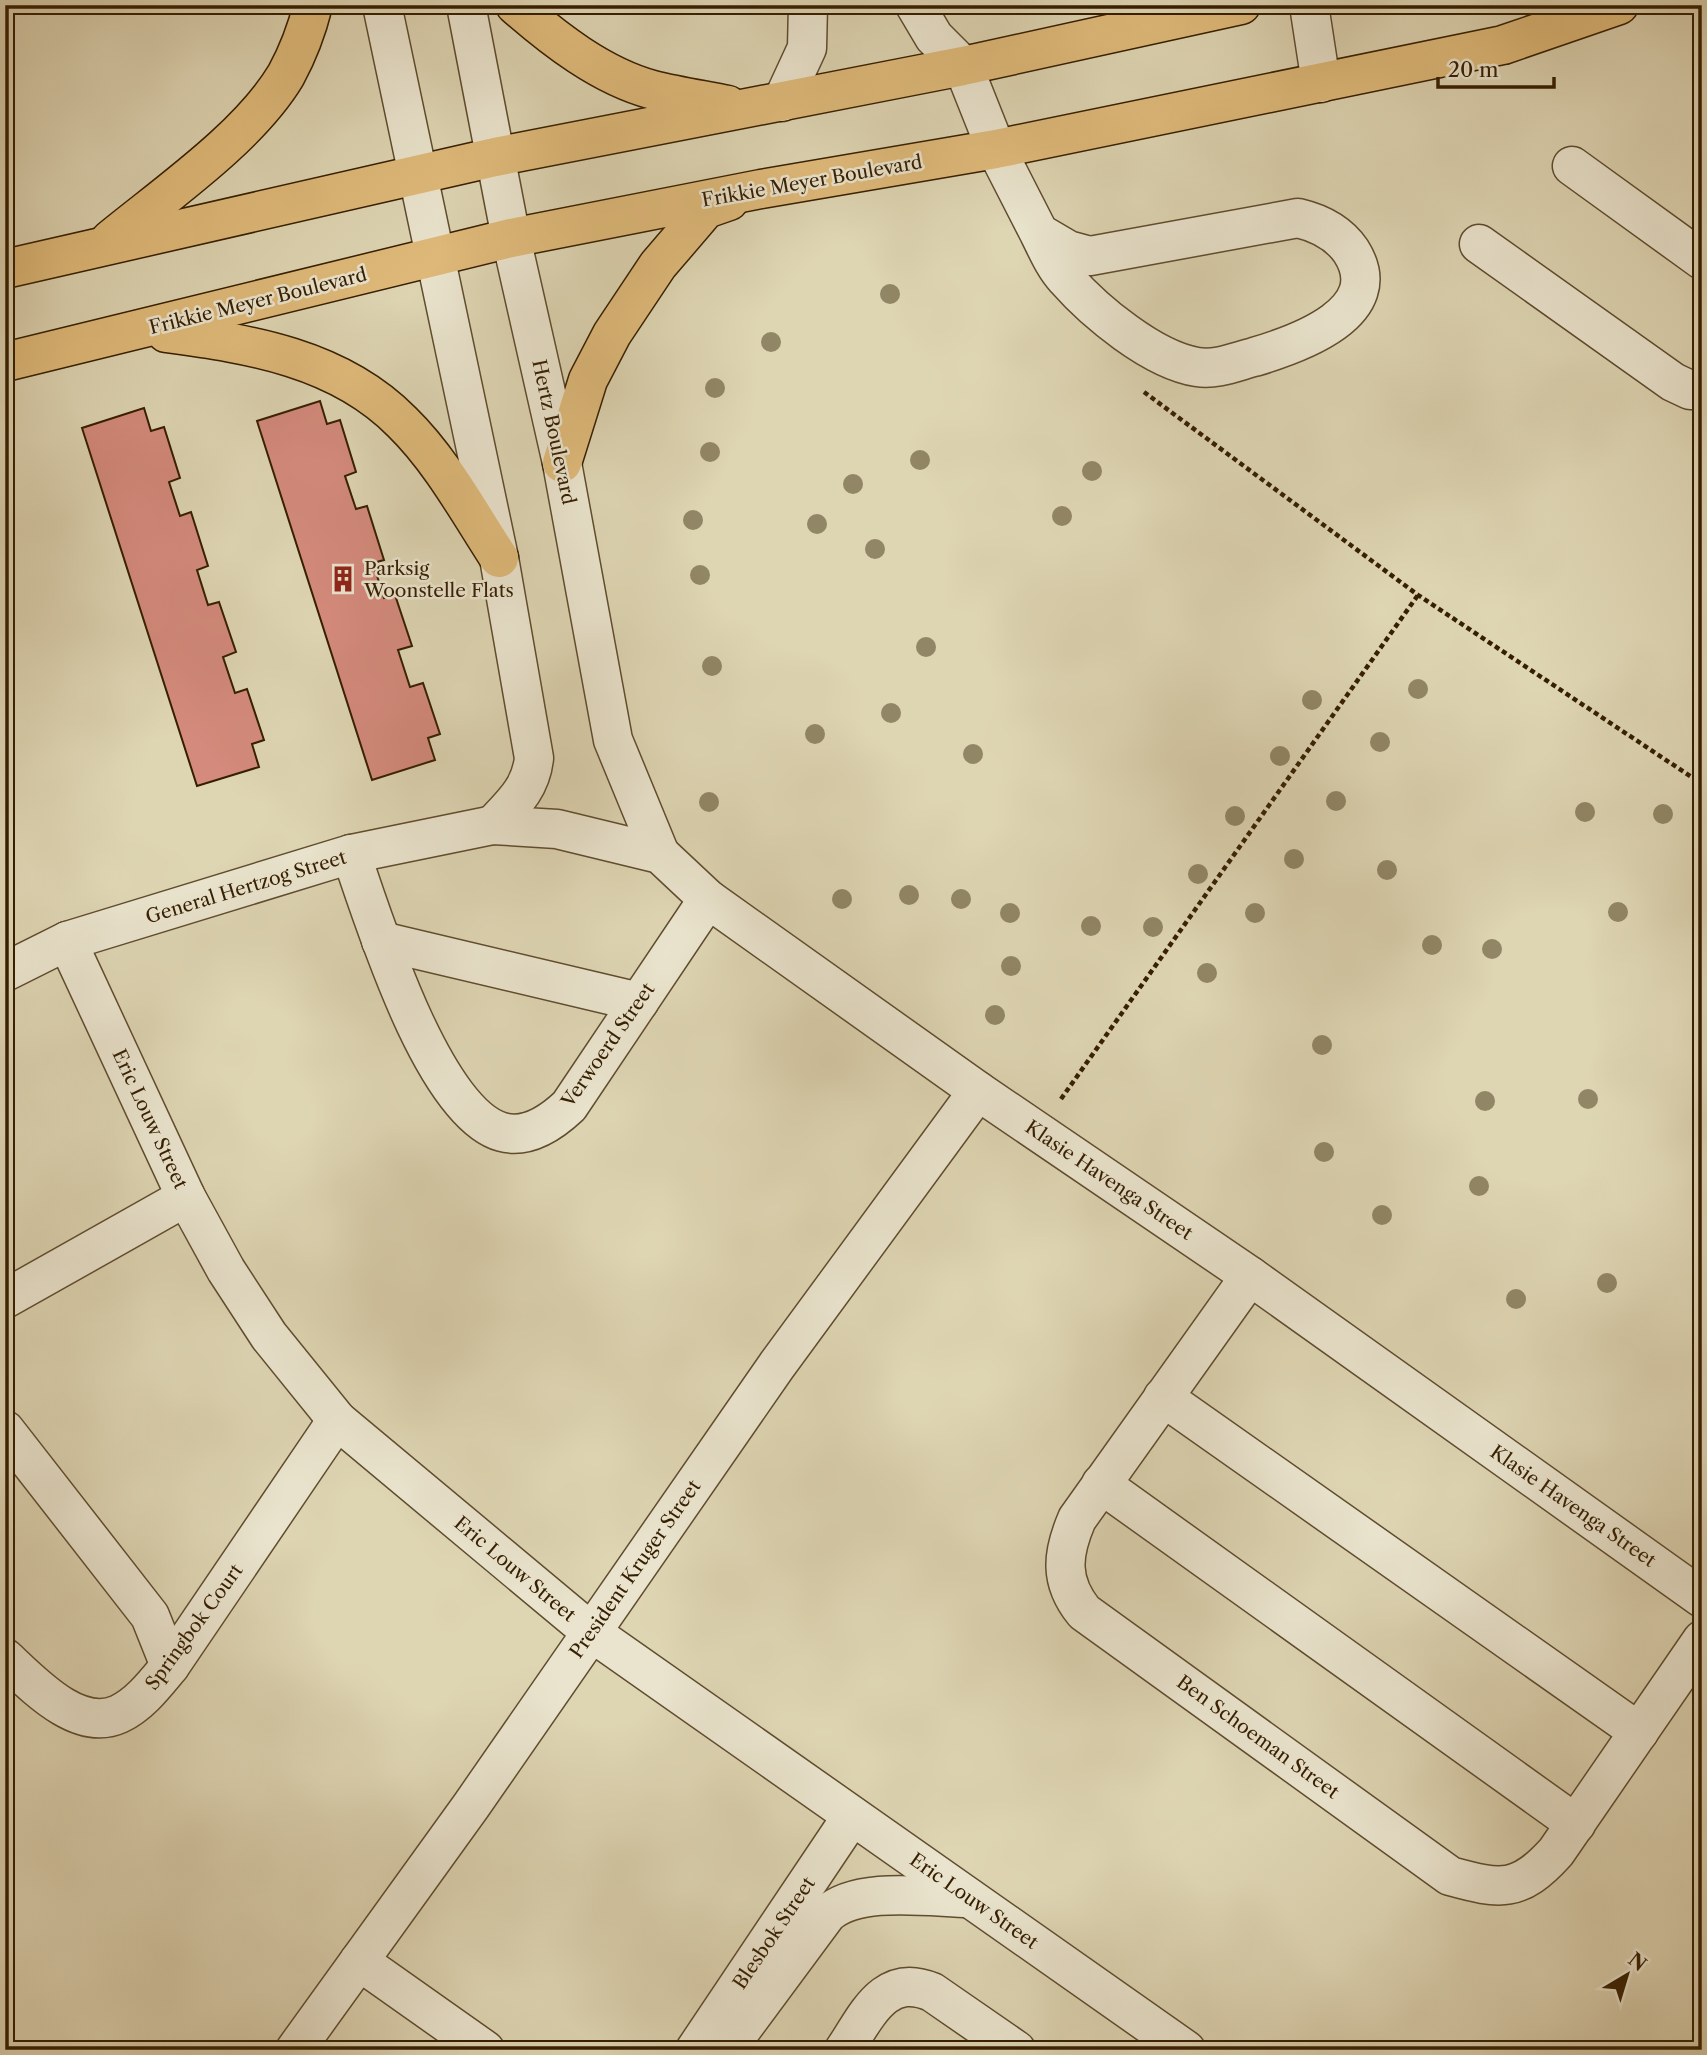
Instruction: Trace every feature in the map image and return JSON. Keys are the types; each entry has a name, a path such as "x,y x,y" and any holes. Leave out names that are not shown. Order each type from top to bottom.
{"main road":[{"path":"103,245 201,166 252,117 285,76 306,32 313,5"},
{"path":"515,5 555,39 600,66 650,89 764,105"},
{"path":"5,270 103,245 495,157 963,66 1241,5"},
{"name":"Frikkie Meyer Boulevard","path":"5,362 511,238 761,188 996,149 1503,45 1619,5"},
{"path":"562,463 588,380 612,334 658,265 706,209 761,188"},
{"path":"144,330 226,340 286,354 327,370 366,392 403,422 444,474 499,558"}],"street":[{"path":"382,5 499,558 534,758 533,774 525,791 493,825"},
{"name":"Hertz Boulevard","path":"466,5 511,238 562,463 614,740 660,853"},
{"path":"764,105 807,48 808,5"},
{"path":"915,5 934,37 963,66 996,149 1039,233 1067,280 1141,342 1177,361 1213,368 1282,349 1332,324 1350,308 1360,291 1356,260 1334,233 1317,223 1298,218 1090,256 1068,250 1039,233"},
{"path":"1309,5 1321,83"},
{"path":"1572,166 1702,260"},
{"path":"1479,244 1673,382 1689,390 1702,389"},
{"path":"493,825 557,830 660,853"},
{"name":"General Hertzog Street","path":"5,972 67,942 351,854 493,825"},
{"name":"Klasie Havenga Street","path":"660,853 708,899 978,1091 1250,1276 1702,1598"},
{"name":"Verwoerd Street","path":"351,854 401,994 443,1076 478,1120 502,1133 524,1133 552,1121 569,1106 708,899"},
{"path":"381,941 639,1002"},
{"name":"Eric Louw Street","path":"67,942 186,1197 226,1270 268,1336 337,1420 591,1632 1186,2050"},
{"name":"President Kruger Street","path":"295,2050 471,1807 777,1364 978,1091"},
{"path":"5,1299 186,1197"},
{"name":"Ben Schoeman Street","path":"1250,1276 1077,1519 1066,1544 1065,1571 1071,1595 1084,1612 1450,1876 1492,1886 1518,1883 1536,1874 1576,1824 1702,1640"},
{"path":"1163,1397 1639,1732"},
{"name":"Springbok Court","path":"5,1658 30,1682 76,1715 101,1720 120,1714 141,1699 170,1667 337,1420"},
{"path":"5,1430 150,1616 170,1667"},
{"path":"1101,1484 1576,1824"},
{"name":"Blesbok Street","path":"713,2048 852,1816"},
{"path":"713,2048 839,1903 873,1897 968,1898"},
{"path":"359,1961 485,2050"},
{"path":"844,2050 877,2001 889,1991 903,1985 917,1986 932,1992 1016,2050"}],"path":[{"path":"1141,342 1142,390 1418,595 1702,784"},
{"path":"1038,1132 1418,595"}],"building":[{"path":"845,5 897,5 897,8 846,11"},
{"name":"Parksig Woonstelle Flats","path":"320,401 327,424 340,420 356,472 345,476 356,509 367,506 384,560 373,563 384,598 395,595 412,646 398,650 410,687 423,683 440,734 428,738 435,760 372,780 257,421"},
{"path":"144,408 151,431 164,427 180,478 169,482 180,516 191,512 208,566 197,570 208,605 219,602 236,652 223,657 235,693 247,689 264,740 252,744 259,767 197,786 82,428"}],"place":[{"name":"Parksig Woonstelle Flats","path":"343,579"}]}
